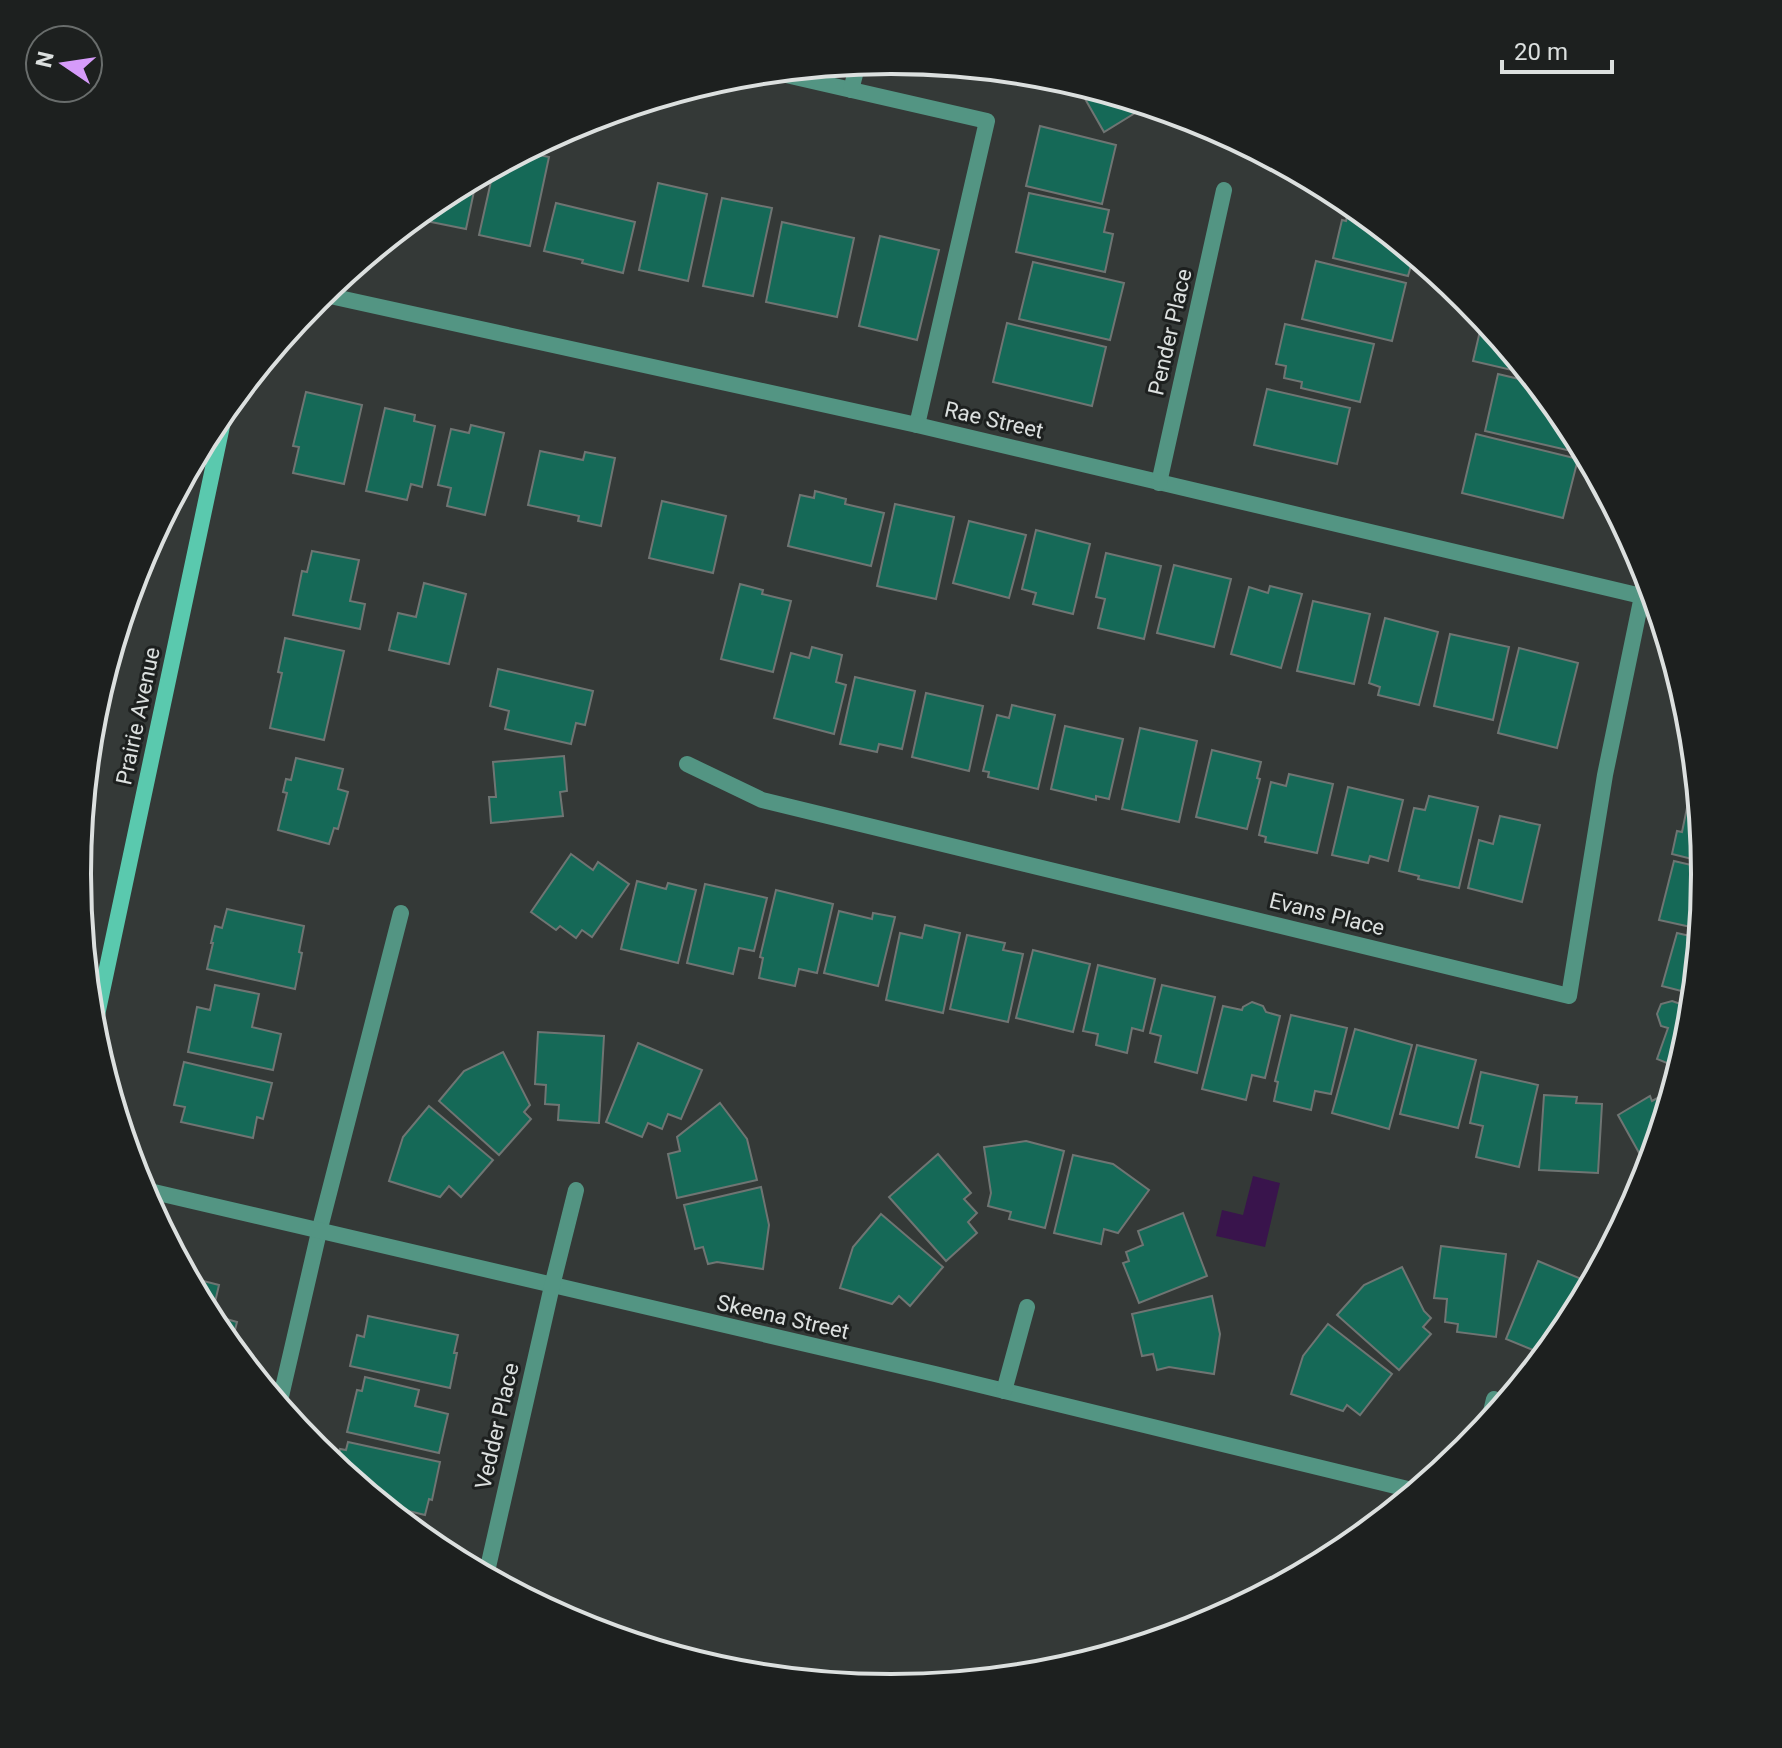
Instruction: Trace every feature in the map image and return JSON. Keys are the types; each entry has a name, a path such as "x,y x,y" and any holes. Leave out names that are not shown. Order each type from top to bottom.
{"main road":[{"name":"Prairie Avenue","path":"101,997 219,442"}],"street":[{"path":"851,90 855,75"},
{"path":"805,79 987,121 917,425"},
{"name":"Pender Place","path":"1159,483 1224,190"},
{"name":"Rae Street","path":"337,297 917,425 1641,596"},
{"name":"Evans Place","path":"687,764 762,800 1569,996 1605,775 1646,608"},
{"path":"282,1392 319,1232 401,913"},
{"path":"552,1286 576,1190"},
{"name":"Skeena Street","path":"158,1193 1403,1488"},
{"name":"Vedder Place","path":"488,1565 552,1286"},
{"path":"1004,1391 1027,1307"}],"shaded area":[{"path":"1253,1176 1280,1183 1265,1247 1216,1236 1222,1210 1243,1215"}],"building":[{"path":"1084,98 1136,112 1104,132"},
{"path":"1040,126 1116,145 1102,204 1026,186"},
{"path":"541,155 549,157 530,246 479,235 491,181"},
{"path":"658,183 707,194 688,281 639,270"},
{"path":"474,192 466,229 429,222"},
{"path":"1029,193 1109,210 1104,232 1113,234 1105,272 1016,252"},
{"path":"722,198 772,208 753,296 703,286"},
{"path":"556,203 635,222 623,273 544,251"},
{"path":"1347,217 1411,267 1408,276 1333,258 1342,220 1346,221"},
{"path":"782,222 854,238 837,317 766,302"},
{"path":"880,236 939,250 917,340 859,326"},
{"path":"1316,261 1406,283 1392,341 1302,319"},
{"path":"1033,262 1124,283 1110,340 1019,319"},
{"path":"1007,323 1106,347 1092,406 993,382"},
{"path":"1285,324 1374,344 1360,402 1301,388 1302,382 1284,378 1286,366 1276,364"},
{"path":"1479,333 1511,370 1473,361"},
{"path":"1498,374 1519,379 1569,450 1485,431"},
{"path":"1267,389 1350,408 1337,464 1254,445"},
{"path":"306,392 362,405 344,484 293,473 299,447 293,446"},
{"path":"385,408 415,415 414,421 435,426 422,487 411,484 407,500 366,491"},
{"path":"471,425 504,433 485,515 447,506 451,488 438,485 451,429 469,433"},
{"path":"1476,434 1574,458 1577,463 1563,518 1462,493"},
{"path":"540,451 583,460 585,452 615,458 601,526 578,521 579,516 528,505"},
{"path":"815,491 846,499 845,504 884,513 871,566 788,546 800,495 814,498"},
{"path":"662,501 726,516 713,573 649,558"},
{"path":"895,504 954,517 936,599 877,586"},
{"path":"969,521 1026,535 1009,598 953,583"},
{"path":"1036,530 1090,544 1073,614 1033,604 1036,593 1022,589"},
{"path":"312,551 359,560 350,601 365,604 360,629 293,615 302,571 307,572"},
{"path":"1106,553 1161,566 1144,639 1098,628 1105,599 1096,597"},
{"path":"1174,565 1231,579 1214,647 1157,633"},
{"path":"424,583 466,594 449,664 389,650 398,613 416,617"},
{"path":"740,584 763,590 762,594 791,601 773,672 721,659"},
{"path":"1270,586 1302,594 1281,668 1231,654 1249,587 1268,593"},
{"path":"1313,601 1370,614 1354,684 1297,671"},
{"path":"1385,618 1438,632 1419,705 1378,695 1380,687 1369,683"},
{"path":"1450,634 1509,647 1493,720 1434,706"},
{"path":"285,638 344,651 324,740 270,728 282,673 278,672"},
{"path":"812,647 842,655 836,682 846,685 834,734 774,718 791,653 809,658"},
{"path":"1519,648 1578,663 1557,748 1498,733"},
{"path":"498,669 593,691 585,725 576,723 571,744 505,729 509,711 490,706"},
{"path":"855,677 915,691 902,749 879,744 877,752 840,744"},
{"path":"926,693 983,706 969,771 912,757"},
{"path":"1012,705 1055,715 1038,789 988,777 989,772 983,771 997,715 1009,718"},
{"path":"1065,726 1123,739 1109,799 1096,796 1096,800 1051,789"},
{"path":"1140,728 1197,741 1179,822 1122,809"},
{"path":"1212,750 1261,762 1257,778 1260,779 1247,829 1196,817"},
{"path":"564,756 567,791 560,792 563,816 491,823 489,797 496,797 493,762"},
{"path":"296,758 343,769 338,789 348,792 338,829 334,828 329,844 278,830 287,793 283,792 286,779 291,780"},
{"path":"1289,774 1333,784 1317,853 1265,842 1266,837 1259,835 1271,782 1286,786"},
{"path":"1348,787 1403,800 1388,861 1370,856 1368,863 1332,855"},
{"path":"1429,796 1478,807 1459,888 1418,879 1419,876 1399,871 1414,808 1425,810"},
{"path":"1687,806 1690,859 1672,854 1677,831 1682,832"},
{"path":"1500,816 1540,825 1522,902 1468,888 1479,840 1493,844"},
{"path":"571,854 593,870 598,862 629,884 592,937 582,930 576,938 560,926 556,930 531,912"},
{"path":"1674,861 1691,865 1689,927 1659,920"},
{"path":"637,881 666,889 668,883 696,890 678,963 621,949"},
{"path":"705,884 767,898 754,951 739,948 733,974 687,963"},
{"path":"776,890 833,904 817,973 799,969 795,986 759,978 763,958 760,957"},
{"path":"227,909 304,926 295,989 207,969 215,926 222,928"},
{"path":"839,911 872,919 873,913 895,917 878,986 824,973"},
{"path":"925,925 960,933 943,1013 886,1000 900,933 922,938"},
{"path":"1677,933 1688,936 1682,991 1662,986"},
{"path":"967,935 1005,943 1003,950 1023,954 1008,1022 950,1009"},
{"path":"1033,950 1090,964 1073,1032 1016,1018"},
{"path":"1098,965 1155,979 1143,1031 1132,1028 1127,1053 1096,1045 1098,1034 1083,1031"},
{"path":"215,985 259,994 252,1027 281,1034 273,1070 188,1052 197,1007 210,1010"},
{"path":"1162,985 1215,997 1197,1073 1155,1062 1161,1036 1150,1033"},
{"path":"1672,1001 1680,1004 1668,1064 1657,1059 1668,1028 1661,1026 1657,1014 1661,1004"},
{"path":"1252,1002 1263,1006 1266,1012 1280,1016 1265,1078 1252,1075 1246,1100 1202,1089 1223,1006 1242,1010"},
{"path":"1291,1015 1347,1028 1331,1094 1315,1091 1311,1110 1274,1101 1278,1082 1275,1081"},
{"path":"1355,1029 1412,1045 1389,1129 1332,1113"},
{"path":"538,1032 604,1036 599,1123 558,1120 559,1105 545,1104 546,1085 535,1084"},
{"path":"638,1043 702,1070 681,1119 668,1114 662,1129 648,1123 642,1137 606,1122"},
{"path":"1417,1045 1476,1060 1458,1128 1400,1114"},
{"path":"503,1052 530,1105 524,1112 531,1119 499,1155 439,1101 464,1071"},
{"path":"184,1062 272,1083 263,1119 257,1117 253,1138 181,1122 185,1107 174,1105"},
{"path":"1481,1072 1538,1085 1519,1167 1476,1157 1483,1126 1470,1123"},
{"path":"1544,1095 1577,1097 1576,1103 1602,1104 1598,1173 1539,1170"},
{"path":"1650,1096 1652,1101 1659,1097 1640,1154 1618,1115"},
{"path":"720,1103 747,1139 757,1180 677,1198 668,1154 680,1151 677,1137"},
{"path":"429,1106 493,1160 461,1197 449,1186 440,1197 389,1181 403,1137"},
{"path":"1026,1141 1064,1151 1045,1228 1009,1219 1011,1212 988,1206 991,1193 984,1147"},
{"path":"938,1154 971,1193 964,1199 977,1213 968,1222 977,1233 946,1261 889,1197"},
{"path":"1073,1155 1113,1164 1149,1190 1118,1233 1104,1229 1101,1244 1054,1233"},
{"path":"761,1187 769,1225 763,1269 717,1262 708,1264 703,1247 695,1249 684,1205"},
{"path":"1183,1213 1207,1276 1139,1303 1123,1263 1129,1261 1126,1252 1143,1245 1138,1231"},
{"path":"881,1214 943,1267 910,1306 899,1296 892,1304 840,1288 853,1247"},
{"path":"1441,1246 1506,1254 1496,1337 1457,1332 1458,1324 1445,1322 1447,1299 1434,1298"},
{"path":"1538,1261 1581,1279 1534,1350 1506,1339"},
{"path":"1402,1267 1424,1311 1431,1318 1423,1327 1431,1334 1399,1370 1337,1315 1364,1285"},
{"path":"202,1281 219,1285 215,1301"},
{"path":"1212,1296 1220,1334 1214,1374 1169,1367 1157,1370 1153,1354 1142,1356 1132,1314"},
{"path":"368,1316 458,1335 450,1388 350,1366 357,1335 364,1337"},
{"path":"227,1319 237,1322 235,1331"},
{"path":"1328,1324 1392,1374 1360,1415 1347,1405 1343,1411 1291,1394 1303,1356"},
{"path":"365,1377 419,1390 415,1406 448,1414 439,1453 347,1432 357,1390 362,1391"},
{"path":"348,1442 440,1462 432,1500 429,1499 425,1515 404,1509 339,1453 340,1449 346,1450"}]}
